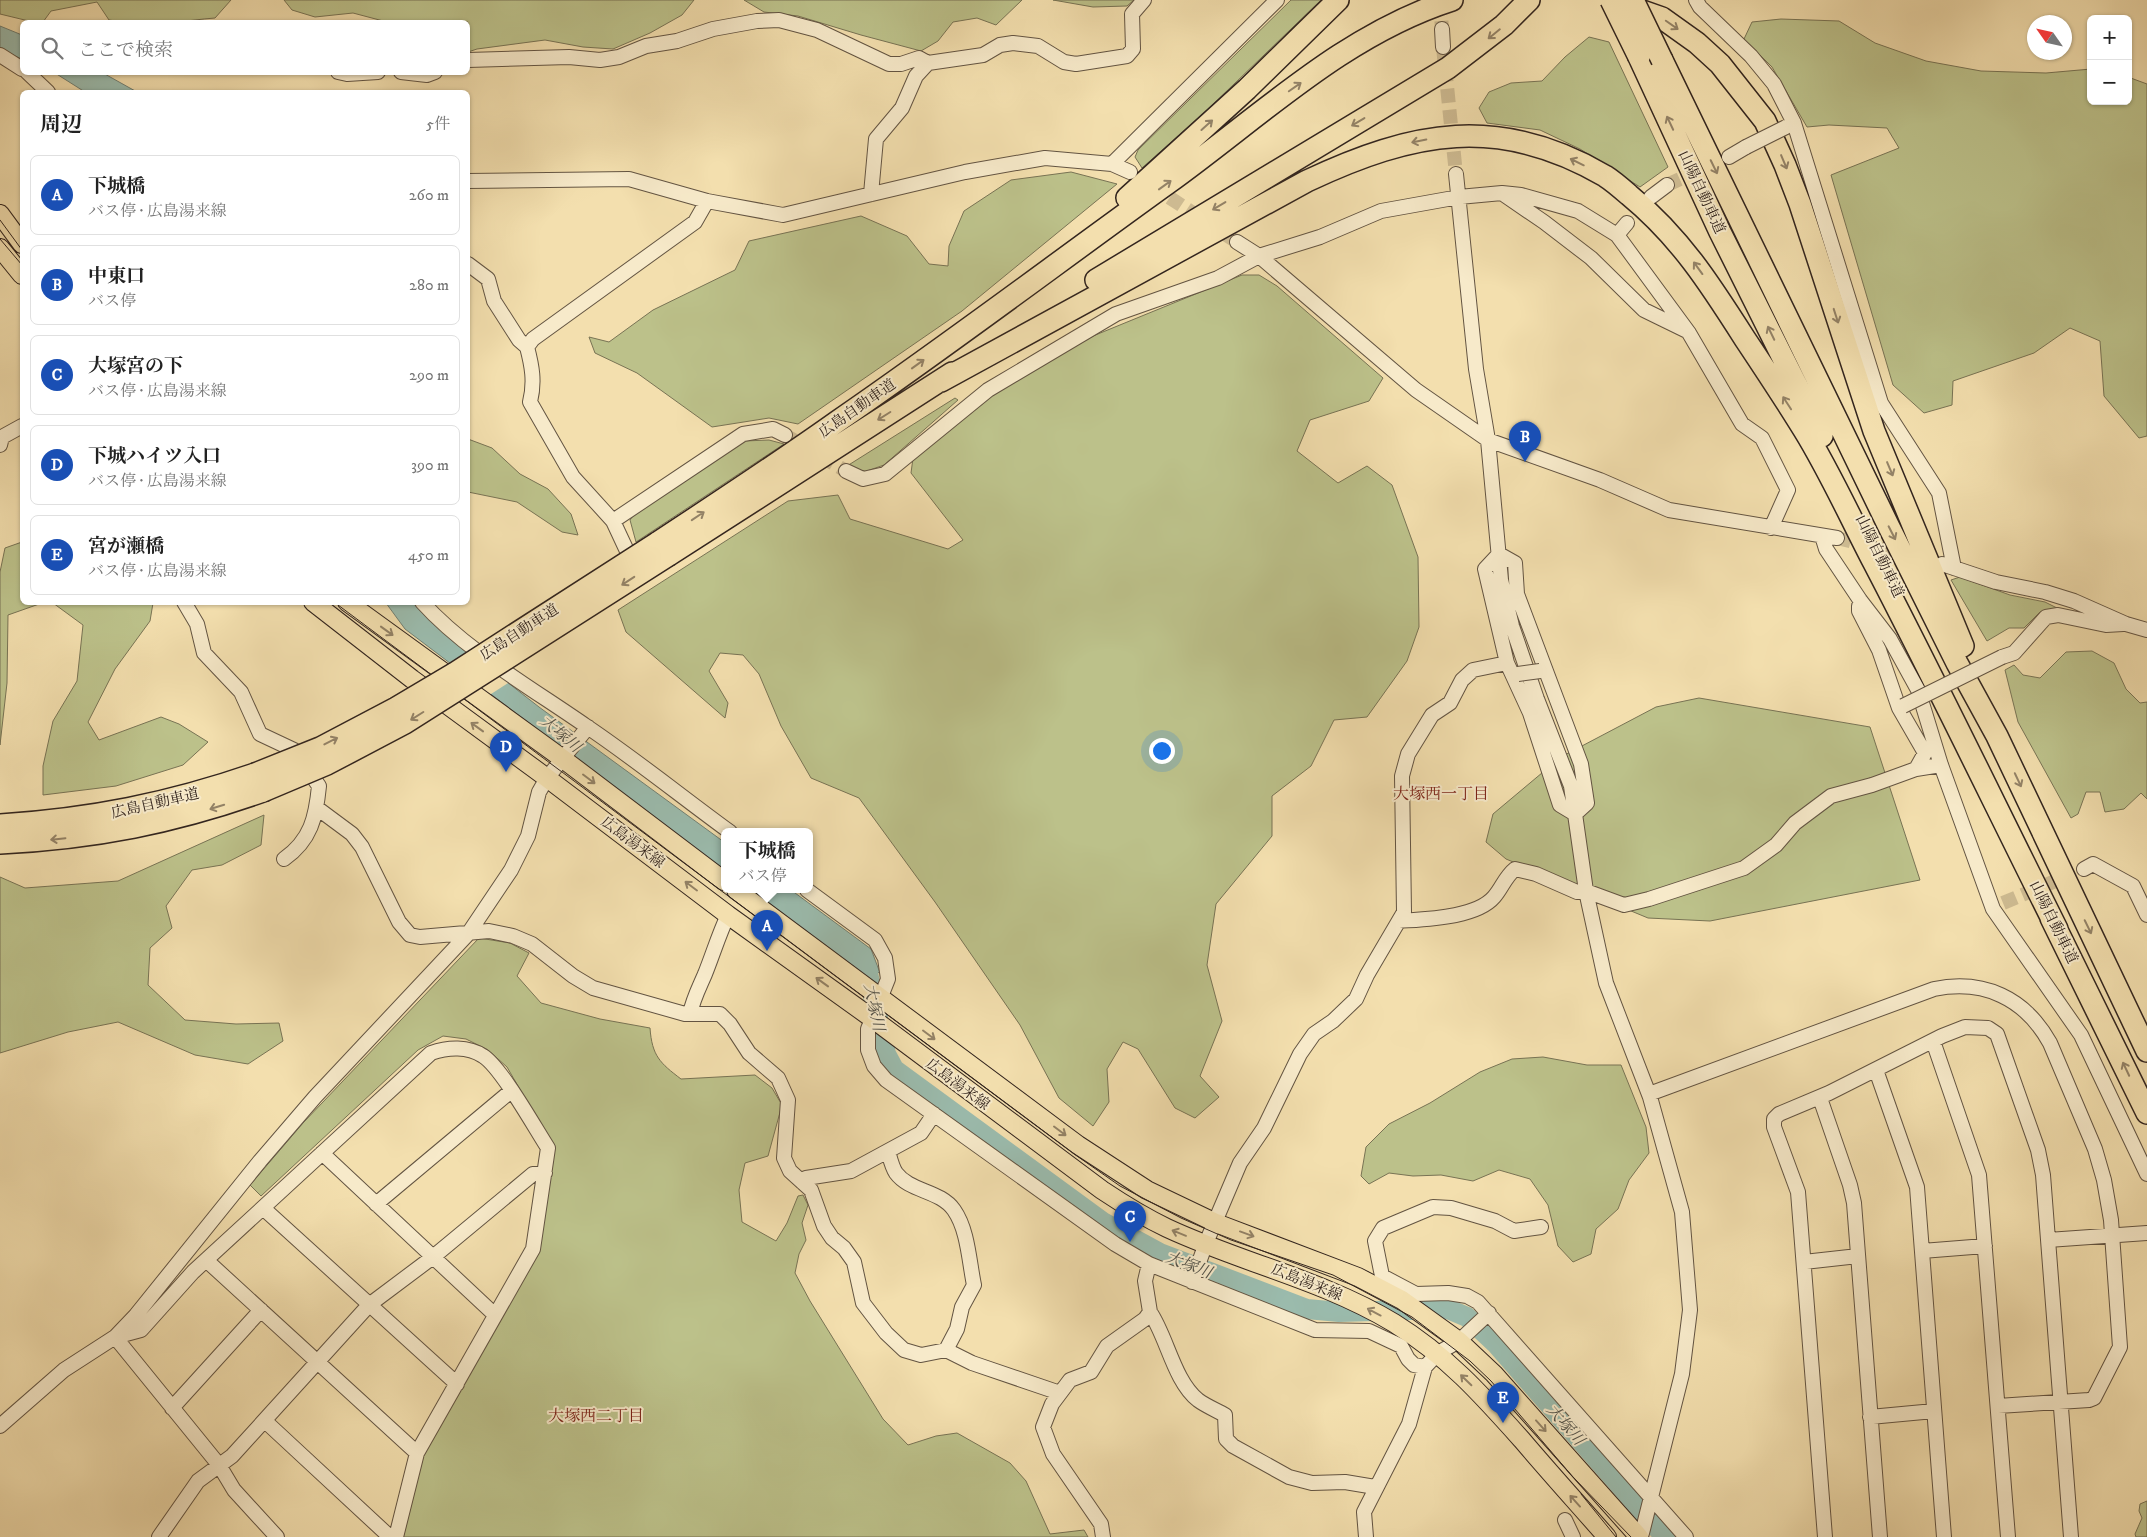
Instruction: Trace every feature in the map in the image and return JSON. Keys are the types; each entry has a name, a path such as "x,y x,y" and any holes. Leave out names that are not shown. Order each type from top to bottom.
{"highway":[{"path":"984,316 1105,218 1247,90 1338,0"},
{"path":"984,316 1180,175 1279,98 1340,54 1387,26 1452,0"},
{"path":"941,381 1085,287 1448,68 1504,25 1529,0"},
{"path":"1611,0 1662,18 1697,43 1720,64 1765,121 1800,204 1874,431 1980,687 1997,736"},
{"name":"山陽自動車道","path":"1611,0 1720,232 1876,546 2057,929 2147,1112"},
{"name":"山陽自動車道","path":"1633,0 1889,527 1957,663 1997,736 2147,1051"},
{"path":"941,381 1299,185 1351,160 1424,140 1476,135 1530,143 1580,163 1608,178 1661,222 1711,286 1806,432 1895,604 2057,929"},
{"name":"広島自動車道","path":"0,825 57,821 115,813 259,783 327,764 405,723 663,549 984,316"},
{"name":"広島自動車道","path":"663,549 941,381"},
{"name":"広島自動車道","path":"0,843 58,840 120,831 173,819 222,806 259,783"}],"main road":[{"path":"0,214 20,241"},
{"path":"0,248 20,273"},
{"name":"広島湯来線","path":"322,605 335,609 412,679 547,778 868,1021 898,1038 1102,1190 1137,1213 1168,1228 1204,1250 1308,1281 1355,1302 1394,1323 1438,1353 1477,1390 1608,1537"},
{"name":"広島湯来線","path":"351,605 564,758 721,879"},
{"name":"広島湯来線","path":"740,893 854,979 885,997 1078,1145 1147,1190 1216,1223 1358,1277 1402,1300 1430,1320 1463,1336 1494,1374 1641,1535"}],"street":[{"path":"470,60 569,57 600,60 619,57 646,46 677,41 712,29 757,21 779,20 817,30 889,64 901,64 919,58 928,63 983,55 1000,45 1013,43 1038,46 1064,62 1076,64 1127,56 1133,49 1132,14 1144,0"},
{"path":"1696,0 1700,7 1751,56 1774,84 1790,125 1881,403 1939,493 1948,566 1996,582 2067,599 2126,624 2147,630"},
{"path":"1112,164 1270,2"},
{"path":"1442,29 1443,47"},
{"path":"0,55 20,66"},
{"path":"871,194 876,139 902,108 916,76 928,63"},
{"path":"30,75 46,90"},
{"path":"1729,157 1790,125"},
{"path":"470,181 629,180 707,201 783,216 965,172 1046,158 1112,164 1130,172"},
{"path":"1456,174 1476,369 1488,440 1501,580 1512,626 1537,699 1571,786 1586,891 1606,983 1649,1094 1682,1212 1690,1310 1682,1374 1651,1502 1641,1535"},
{"path":"1651,197 1667,186"},
{"path":"1502,193 1544,222 1590,258 1644,310 1689,333"},
{"path":"846,471 863,479 885,474 988,390 1116,314 1218,278 1259,256 1320,237 1381,211 1459,197 1502,193 1521,195 1578,211 1617,235 1689,333 1742,424 1762,438 1788,490 1771,528"},
{"path":"527,347 533,338 695,222 707,201"},
{"path":"1617,235 1627,223"},
{"path":"1237,242 1259,256 1416,390 1488,440 1600,480 1668,510 1837,538"},
{"path":"470,266 488,279 494,301 519,340 527,347 533,368 533,390 530,402 573,477 614,521 626,551"},
{"path":"0,445 2,437 20,427"},
{"path":"614,521 743,434 773,429 785,435"},
{"path":"1822,536 1826,549 1860,600 1890,639 1918,690 1941,765 1998,906 2081,1035 2147,1174"},
{"path":"1499,554 1485,569 1512,671 1530,713 1560,805 1575,814"},
{"path":"1499,554 1515,563 1518,594 1542,671 1581,764 1587,803 1575,814"},
{"path":"1860,600 1859,611 1879,650 1901,707 1925,753 1916,770"},
{"path":"186,605 197,624 204,653 241,692 260,734 294,750 320,786 317,808 310,829 297,850 284,859"},
{"path":"425,605 456,634 516,679 724,828"},
{"path":"1901,707 2002,657 2014,653 2046,618 2058,615 2106,625 2126,624"},
{"path":"1192,1281 1240,1163 1264,1128 1300,1054 1314,1034 1333,1021 1356,999 1367,975 1404,912 1402,776 1408,754 1432,715 1450,703 1462,680 1473,670 1542,671"},
{"path":"0,1426 64,1370 115,1337 136,1315 315,1096 468,934 511,870 528,836 539,792 547,778 586,730"},
{"path":"1399,921 1452,916 1476,908 1494,898 1507,875 1514,869 1536,874 1577,892 1586,891 1624,905 1649,899 1744,868 1776,844 1795,823 1832,796 1916,770 1941,765"},
{"path":"317,808 352,834 362,847 399,922 410,935 420,937 489,931 512,936 532,944 572,976 593,988 685,1014 720,1014 730,1024 749,1053 778,1078 788,1100 784,1158 790,1171 811,1190 824,1226 832,1238 844,1248 854,1262 863,1303 886,1333 904,1350 912,1353 921,1355 946,1350 972,1363 1060,1393"},
{"path":"2084,869 2093,864 2133,886 2147,915"},
{"path":"811,893 874,940 885,958 888,979 885,997 868,1021 868,1050 874,1066 886,1080 1114,1244 1149,1264 1315,1330 1369,1331 1402,1346 1408,1359 1414,1365 1425,1366"},
{"path":"690,1014 693,999 705,973 718,934 728,915"},
{"path":"1649,1094 1934,989 1959,985 1988,990 2004,996 2022,1008 2036,1022 2050,1042 2097,1156 2108,1202 2119,1351 2094,1398 1998,1406"},
{"path":"1825,1537 1798,1192 1773,1123 1779,1114 1820,1098 1965,1027 1988,1028 1997,1034 2041,1159 2071,1537"},
{"path":"1933,1041 1979,1175 2008,1537"},
{"path":"115,1337 140,1330 206,1260 431,1053 445,1048 468,1050 484,1056 498,1071 548,1148 533,1249 417,1453 396,1537"},
{"path":"1876,1070 1917,1187 1944,1537"},
{"path":"376,1204 511,1091"},
{"path":"1820,1098 1850,1185 1854,1203 1880,1537"},
{"path":"802,1182 806,1178 851,1171 888,1152 921,1133 934,1114"},
{"path":"888,1152 896,1173 906,1182 944,1199 954,1209 961,1224 974,1285 962,1307 957,1330 946,1350"},
{"path":"322,1153 496,1316"},
{"path":"159,1537 198,1481 232,1456 369,1306 433,1257 533,1174 545,1173"},
{"path":"1541,1227 1514,1231 1495,1221 1451,1208 1433,1207 1383,1228 1375,1241 1382,1276 1416,1294 1448,1293 1467,1296 1478,1302 1651,1502 1686,1537"},
{"path":"262,1208 457,1384"},
{"path":"2048,1240 2147,1233"},
{"path":"1922,1251 1985,1246"},
{"path":"1804,1262 1858,1256"},
{"path":"206,1260 417,1453"},
{"path":"1149,1264 1145,1280 1150,1312 1160,1326 1165,1344 1187,1388 1198,1400 1225,1415 1226,1439 1233,1446 1289,1478 1312,1483 1345,1482 1376,1486"},
{"path":"172,1408 261,1310"},
{"path":"1104,1537 1101,1524 1052,1454 1043,1427 1052,1404 1070,1380 1091,1372 1107,1346 1145,1318 1150,1312"},
{"path":"1366,1537 1364,1512 1409,1424 1425,1366 1438,1353 1463,1336 1487,1314"},
{"path":"115,1337 219,1465 234,1490 277,1537"},
{"path":"1870,1417 1934,1411"},
{"path":"265,1420 390,1537"},
{"path":"1565,1520 1573,1537"}],"green space":[{"path":"0,0 231,0 215,18 196,20 109,20 97,2 51,11 44,20 25,20 0,14"},
{"path":"284,0 694,0 682,15 650,33 613,49 583,47 545,40 470,51 470,20 379,20 353,13 315,17 292,10"},
{"path":"744,0 1022,0 996,25 977,18 953,22 938,41 921,51 798,16 764,12"},
{"path":"1053,0 1134,0 1127,6 1093,7"},
{"path":"1291,0 1321,0 1205,112 1142,168 1135,157 1138,150"},
{"path":"1781,19 1839,21 1875,43 1926,61 1981,71 2046,73 2087,69 2087,105 2132,105 2132,78 2147,84 2147,436 2139,438 2104,396 2100,341 2070,328 2034,353 1953,381 1952,405 1924,413 1893,385 1831,175 1899,148 1887,128 1829,125 1807,127 1772,67 1744,39 1752,22"},
{"path":"1589,37 1609,42 1668,167 1640,187 1580,149 1540,130 1487,123 1479,108 1489,92 1511,83 1542,81 1565,57"},
{"path":"1071,172 1117,184 962,311 798,424 769,418 712,427 637,373 595,353 589,337 609,342 653,310 735,270 749,241 861,216 907,236 929,264 948,266 949,246 964,211 1011,180"},
{"path":"1242,275 1259,275 1277,286 1383,378 1369,401 1310,420 1297,451 1338,483 1367,466 1392,485 1418,557 1419,627 1407,661 1367,717 1334,720 1311,766 1272,796 1272,836 1216,904 1207,965 1222,1021 1200,1076 1219,1097 1195,1118 1175,1108 1138,1049 1123,1042 1107,1069 1109,1102 1093,1126 1059,1098 1020,1025 935,902 859,798 811,778 781,726 759,674 743,655 720,653 709,671 728,703 725,718 626,632 618,610 788,501 838,495 850,519 948,549 963,540 911,473 913,458 988,396 1093,336"},
{"path":"955,398 958,400 884,465 864,472 847,466"},
{"path":"470,440 492,448 520,474 548,489 571,514 578,535 562,532 517,502 470,492"},
{"path":"769,440 784,444 636,542 630,520 636,512 744,441"},
{"path":"20,543 20,605 36,605 8,615 7,683 0,745 0,572 5,548"},
{"path":"1960,577 2010,595 2045,602 2057,608 2040,612 2024,628 2009,628 1987,641 1951,580"},
{"path":"56,605 153,605 150,621 115,669 88,722 99,740 161,717 179,724 208,742 183,765 116,786 43,795 43,766 53,721 77,681 83,625"},
{"path":"2092,651 2114,663 2126,689 2140,703 2147,702 2147,799 2141,793 2124,809 2105,812 2100,792 2086,792 2078,814 2071,818 2018,722 2005,670 2014,665 2023,675 2040,678 2066,652"},
{"path":"1699,698 1870,727 1920,880 1710,921 1648,918 1506,859 1486,842 1493,814 1561,757 1656,707"},
{"path":"264,815 261,845 222,865 192,870 166,906 172,928 150,948 148,985 185,1020 236,1024 279,1023 283,1041 248,1064 195,1055 118,1022 68,1032 0,1053 0,877 25,888 118,881"},
{"path":"479,938 510,943 529,953 517,976 541,1003 600,1019 650,1028 653,1046 658,1058 681,1079 755,1075 772,1088 782,1105 768,1156 745,1163 739,1190 742,1222 776,1241 787,1223 798,1196 803,1195 808,1205 802,1223 806,1240 799,1254 795,1273 810,1301 883,1419 908,1445 936,1436 957,1433 1010,1463 1026,1481 1050,1534 1084,1530 1088,1537 402,1537 422,1456 537,1253 553,1147 507,1067 488,1050 466,1039 443,1036 418,1050 261,1196 250,1185 303,1123"},
{"path":"1543,1057 1587,1065 1621,1065 1646,1127 1649,1153 1629,1180 1618,1209 1596,1229 1591,1254 1573,1262 1558,1246 1548,1205 1530,1179 1499,1170 1473,1181 1441,1175 1413,1176 1389,1173 1369,1184 1361,1176 1366,1147 1389,1124 1430,1103 1480,1072 1512,1059"},
{"path":"2147,1501 2147,1537 2136,1537 2135,1534 2142,1518 2139,1511 2140,1504"}],"water":[{"path":"0,26 20,34 20,58 0,50"},
{"path":"58,75 107,75 133,90 82,90"},
{"path":"387,605 417,605 438,628 539,707 721,840 721,869 405,629"},
{"path":"753,893 795,893 871,949 880,973 850,965"}],"pier":[{"path":"476,655 511,681 488,696 453,669"}],"waterway":[{"name":"大塚川","path":"850,949 860,956 867,969 886,1054 894,1069 1103,1222 1160,1253 1307,1309 1339,1312 1448,1309 1467,1317 1496,1344 1665,1537"}],"tunnel":[{"path":"1440,0 1442,29"},
{"path":"1443,47 1456,174"},
{"path":"1667,185 1720,161"},
{"path":"1152,186 1237,242"},
{"path":"785,435 846,471"},
{"path":"1837,538 1907,555"},
{"path":"2003,903 2084,869"}],"tram line":[{"path":"0,220 20,247"},
{"path":"0,239 20,263"},
{"path":"338,605 721,891"},
{"path":"724,893 1120,1186 1181,1218 1231,1240 1333,1275 1412,1317 1470,1361 1491,1381 1572,1476 1631,1537"},
{"path":"1581,1494 1616,1537"}],"place":[{"name":"中東口","path":"1525,462"},
{"name":"下城ハイツ入口","path":"506,772"},
{"name":"下城橋","path":"767,951"},
{"name":"大塚宮の下","path":"1130,1242"},
{"name":"宮が瀬橋","path":"1503,1423"}],"district":[{"name":"大塚西一丁目","path":"1441,793"},
{"name":"大塚西二丁目","path":"596,1415"}]}
